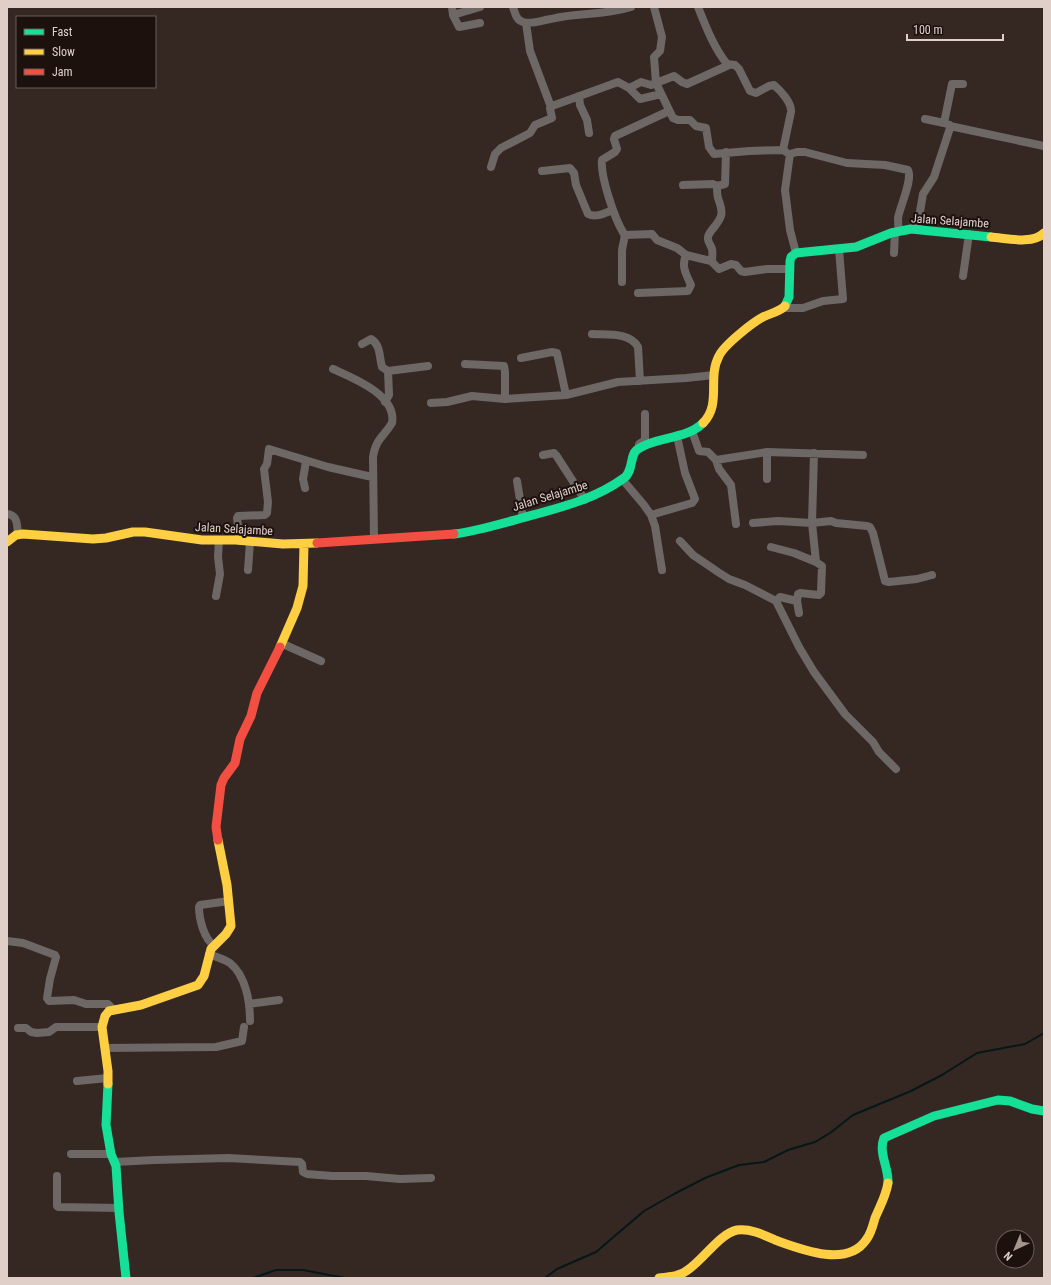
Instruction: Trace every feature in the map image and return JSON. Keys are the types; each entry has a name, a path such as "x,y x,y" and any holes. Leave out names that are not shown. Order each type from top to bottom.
{"street":[{"path":"480,7 453,11 459,27 480,23"},
{"path":"513,7 517,18 526,23 578,11 609,13 631,7"},
{"path":"654,7 662,37 660,51 654,56 656,84 669,111 675,119 688,120 696,126 706,128 709,147 712,153 783,150 790,154 805,152 847,163 885,165 908,170 909,178 898,218 894,253"},
{"path":"698,7 712,40 725,62 739,69 752,93 758,93 769,86 774,85 791,106 783,150"},
{"path":"491,167 495,154 501,148 530,133 535,125 552,118 551,107 530,51 526,23"},
{"path":"629,88 641,82 651,85 656,84 674,76 687,84 729,65"},
{"path":"551,107 618,82 629,88 640,99 661,94"},
{"path":"917,229 923,194 934,177 947,124 952,84 963,84"},
{"path":"579,96 580,105 587,120 589,133"},
{"path":"622,282 622,250 625,235 622,232 610,202 602,162 604,158 612,154 617,149 614,137 669,111"},
{"path":"925,119 1044,146"},
{"path":"683,185 713,184 717,186 725,184 726,152"},
{"path":"784,308 789,298 789,269 791,257 796,252 791,238 785,190 790,154"},
{"path":"542,171 570,168 574,173 576,185 588,214 592,216 613,210"},
{"path":"712,262 711,247 708,238 718,222 722,210 718,198 717,186"},
{"name":"Jalan Selajambe","path":"796,252 860,246 897,231 917,229 1019,240 1033,240 1040,237 1044,233"},
{"path":"625,235 652,234 657,240 677,248 686,255 712,262 719,269 731,264 736,265 741,271 745,272 767,269 789,269"},
{"path":"963,276 969,234"},
{"path":"639,448 692,431 701,426 710,415 714,397 714,375 718,358 729,344 751,325 763,317 784,308 803,308 823,301 843,299 839,249"},
{"path":"638,293 688,291 691,285 683,265 686,255"},
{"path":"592,334 628,338 636,344 638,347 640,381"},
{"path":"362,344 370,339 374,342 379,351 382,367 388,371 428,366"},
{"path":"521,358 552,352 557,353 566,395"},
{"path":"465,364 504,366 505,399"},
{"path":"333,369 364,383 385,402 390,409 392,421 390,426 374,448 372,477 374,538"},
{"path":"385,402 389,395 388,371"},
{"path":"431,403 447,402 472,396 505,399 566,395 618,382 714,375"},
{"path":"639,448 639,444 644,441 645,438 645,414"},
{"path":"692,431 699,451 708,452 716,460 719,469 731,485 736,524"},
{"path":"651,515 692,503 695,499 686,473 677,436"},
{"name":"Jalan Selajambe","path":"18,534 27,533 93,539 106,538 133,532 145,532 195,540 304,544 374,538 456,534 474,531 523,518 584,500 603,491 622,479 631,470 634,452 639,448"},
{"path":"240,541 238,516 265,515 267,513 268,502 264,469 267,464 269,449 328,468 372,477"},
{"path":"716,460 767,452 863,455"},
{"path":"767,452 767,479"},
{"path":"543,455 554,453 556,455 584,500"},
{"path":"814,454 812,523 816,562"},
{"path":"305,488 304,479 306,461"},
{"path":"622,479 651,515 655,526 662,570"},
{"path":"517,481 523,518"},
{"path":"7,514 16,518 18,534 7,542"},
{"path":"753,523 778,521 812,523 831,521 836,523 867,526 870,527 876,543 886,582 918,579 932,575"},
{"path":"216,596 220,574 218,557 219,540"},
{"path":"680,541 693,555 729,579 745,585 776,601 798,647 814,672 845,714 874,742 879,752 896,768"},
{"path":"248,570 250,542"},
{"path":"126,1278 113,1158 106,1125 108,1078 107,1056 102,1027 106,1014 109,1011 141,1005 198,985 204,976 209,954 214,945 226,934 231,926 229,901 216,827 221,785 224,778 235,763 240,739 250,716 257,693 283,644 295,615 303,586 304,544"},
{"path":"771,547 794,553 816,562 823,568 820,594 815,596 799,594 796,601 799,613"},
{"path":"776,601 780,597 796,601"},
{"path":"283,644 321,661"},
{"path":"214,945 210,943 202,925 199,907 200,905 229,901"},
{"path":"7,941 23,943 55,954 56,957 47,998 49,1001 74,1000 86,1004 108,1004 114,1010"},
{"path":"209,954 228,962 234,967 244,983 249,1004 250,1021"},
{"path":"249,1004 279,1000"},
{"path":"18,1028 26,1028 31,1032 37,1033 49,1032 56,1027 102,1027"},
{"path":"105,1048 216,1047 242,1041 244,1028"},
{"path":"77,1081 108,1078"},
{"path":"660,1278 684,1273 728,1234 741,1230 749,1230 819,1253 834,1255 848,1254 858,1249 866,1240 886,1188 888,1174 881,1147 884,1138 934,1116 998,1100 1006,1100 1036,1110 1044,1111"},
{"path":"71,1154 154,1160 238,1158 300,1162 302,1164 303,1172 307,1174 400,1179 431,1178"},
{"path":"57,1176 58,1207 119,1208"}],"waterway":[{"path":"545,1278 557,1269 596,1252 644,1211 705,1178 739,1165 764,1162 788,1150 815,1142 830,1133 853,1115 911,1091 942,1075 977,1053 1025,1044 1044,1033"},
{"path":"253,1278 276,1270 303,1270 345,1278"},
{"path":"395,1278 422,1278"}],"traffic: fast":[{"path":"785,306 789,297 790,261 791,257 796,253 856,247 891,233 911,229 991,237"},
{"path":"454,534 497,525 562,507 588,498 624,478 629,471 633,455 638,449 654,442 688,432 703,423"},
{"path":"108,1084 106,1125 111,1154 116,1166 126,1278"},
{"path":"888,1183 882,1149 884,1138 934,1116 998,1100 1010,1101 1032,1109 1044,1111"}],"traffic: slow":[{"path":"991,237 1026,240 1039,237 1044,233"},
{"path":"703,423 709,416 712,408 714,373 722,351 732,340 752,324 785,306"},
{"path":"7,542 16,535 23,534 93,539 106,538 133,532 145,532 202,540 236,540 283,544 317,543"},
{"path":"280,647 297,608 303,586 304,544"},
{"path":"108,1084 108,1071 102,1027 105,1016 109,1011 141,1005 198,985 204,976 211,949 226,934 231,926 227,885 218,840"},
{"path":"659,1278 674,1276 690,1269 723,1237 737,1230 757,1232 785,1244 823,1254 835,1255 847,1253 858,1248 868,1238 888,1183"}],"traffic: jam":[{"path":"317,543 454,534"},
{"path":"218,840 216,827 221,785 224,778 235,763 240,739 251,716 257,693 280,647"}]}
